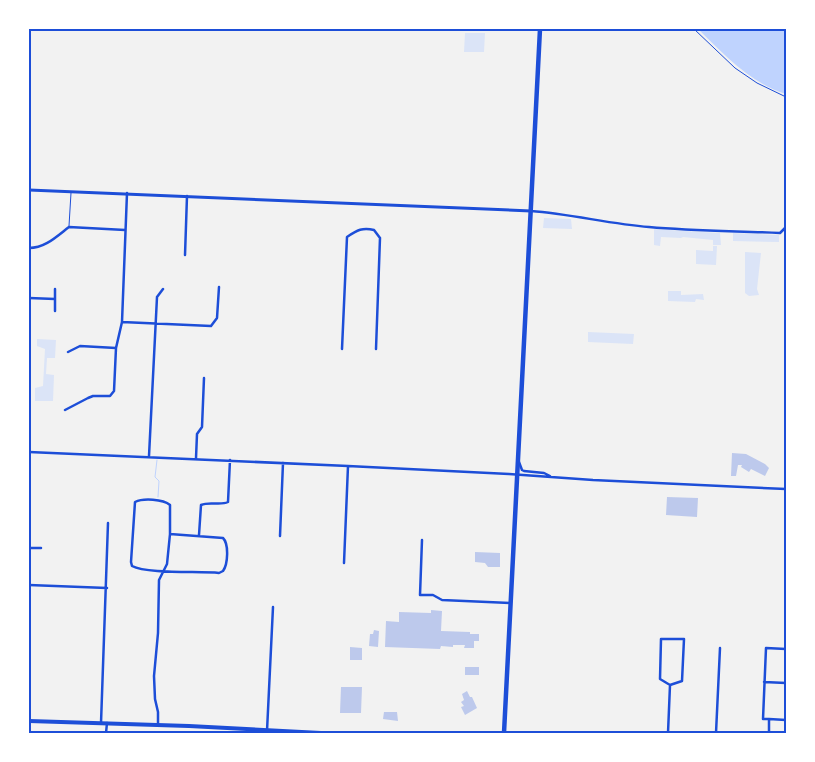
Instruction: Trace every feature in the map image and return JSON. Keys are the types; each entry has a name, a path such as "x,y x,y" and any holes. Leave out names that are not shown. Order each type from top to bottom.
{"main road":[{"path":"504,733 540,29"},
{"path":"29,721 321,733"}],"street":[{"path":"29,190 531,211 566,214 614,223 650,227 780,233 786,227"},
{"path":"65,410 94,396 110,396 113,394 116,348 122,322 127,193"},
{"path":"185,255 187,196"},
{"path":"29,248 38,248 48,243 69,227 125,230"},
{"path":"342,349 347,237 356,230 366,228 374,230 380,238 376,349"},
{"path":"122,322 210,326 217,318 218,287"},
{"path":"55,289 55,312"},
{"path":"149,456 157,297 163,289"},
{"path":"29,298 55,299"},
{"path":"68,352 80,346 116,348"},
{"path":"196,458 197,434 202,427 204,378"},
{"path":"29,452 196,458 518,474 593,480 786,488"},
{"path":"199,536 201,505 205,503 225,504 228,502 230,460"},
{"path":"519,461 524,471 544,473 550,476"},
{"path":"280,536 284,463"},
{"path":"344,563 348,466"},
{"path":"158,725 154,676 158,634 159,580 163,570 167,564 170,509 168,503 139,500 135,502 131,564 138,568 163,570 219,573 223,571 226,564 225,539 170,534"},
{"path":"101,723 108,523"},
{"path":"422,540 420,595 433,595 442,600 511,603"},
{"path":"29,548 41,548"},
{"path":"29,586 107,588"},
{"path":"267,731 273,607"},
{"path":"662,638 684,639 682,681 670,685 660,679 662,638"},
{"path":"716,733 720,648"},
{"path":"786,649 766,648 763,719 786,720"},
{"path":"764,682 786,684"},
{"path":"668,733 670,685"},
{"path":"769,719 769,733"},
{"path":"106,723 106,733"}],"lane":[{"path":"69,227 71,191"}],"path":[{"path":"694,29 735,68 757,83 786,96"}],"shaded area":[{"path":"465,33 485,33 484,52 464,52"},
{"path":"544,218 571,219 572,229 543,228"},
{"path":"654,229 720,233 721,245 713,245 713,240 661,237 660,246 654,245"},
{"path":"733,233 779,235 779,242 733,241"},
{"path":"713,246 717,246 716,265 696,264 696,250 713,251"},
{"path":"745,252 761,253 757,289 759,295 749,296 745,293"},
{"path":"668,291 681,291 681,295 703,294 704,300 696,299 695,302 668,301"},
{"path":"588,332 634,334 633,344 588,342"},
{"path":"37,339 56,340 55,358 47,358 46,374 54,375 53,401 35,401 35,388 43,386 45,349 37,346"}],"water":[{"path":"698,29 786,29 786,94 761,83 738,67"}],"building":[{"path":"732,453 746,454 765,464 769,468 765,476 751,469 749,472 741,467 742,465 738,465 736,476 731,476"},
{"path":"667,497 698,498 697,517 666,515"},
{"path":"475,552 500,553 500,567 488,567 485,563 475,562"},
{"path":"431,610 442,611 441,631 479,634 479,641 474,641 474,648 464,648 465,645 441,646 440,649 385,647 386,621 399,622 399,612 431,613"},
{"path":"374,630 379,631 378,647 369,646 370,634 373,634"},
{"path":"350,647 362,648 362,660 350,660"},
{"path":"465,667 479,667 479,675 465,675"},
{"path":"341,687 362,687 361,713 340,713"},
{"path":"467,691 477,708 465,715 461,707 464,706 461,702 464,700 462,694"},
{"path":"384,712 397,712 398,721 383,719"}],"waterway":[{"path":"157,460 155,477 159,481 158,497"}]}
